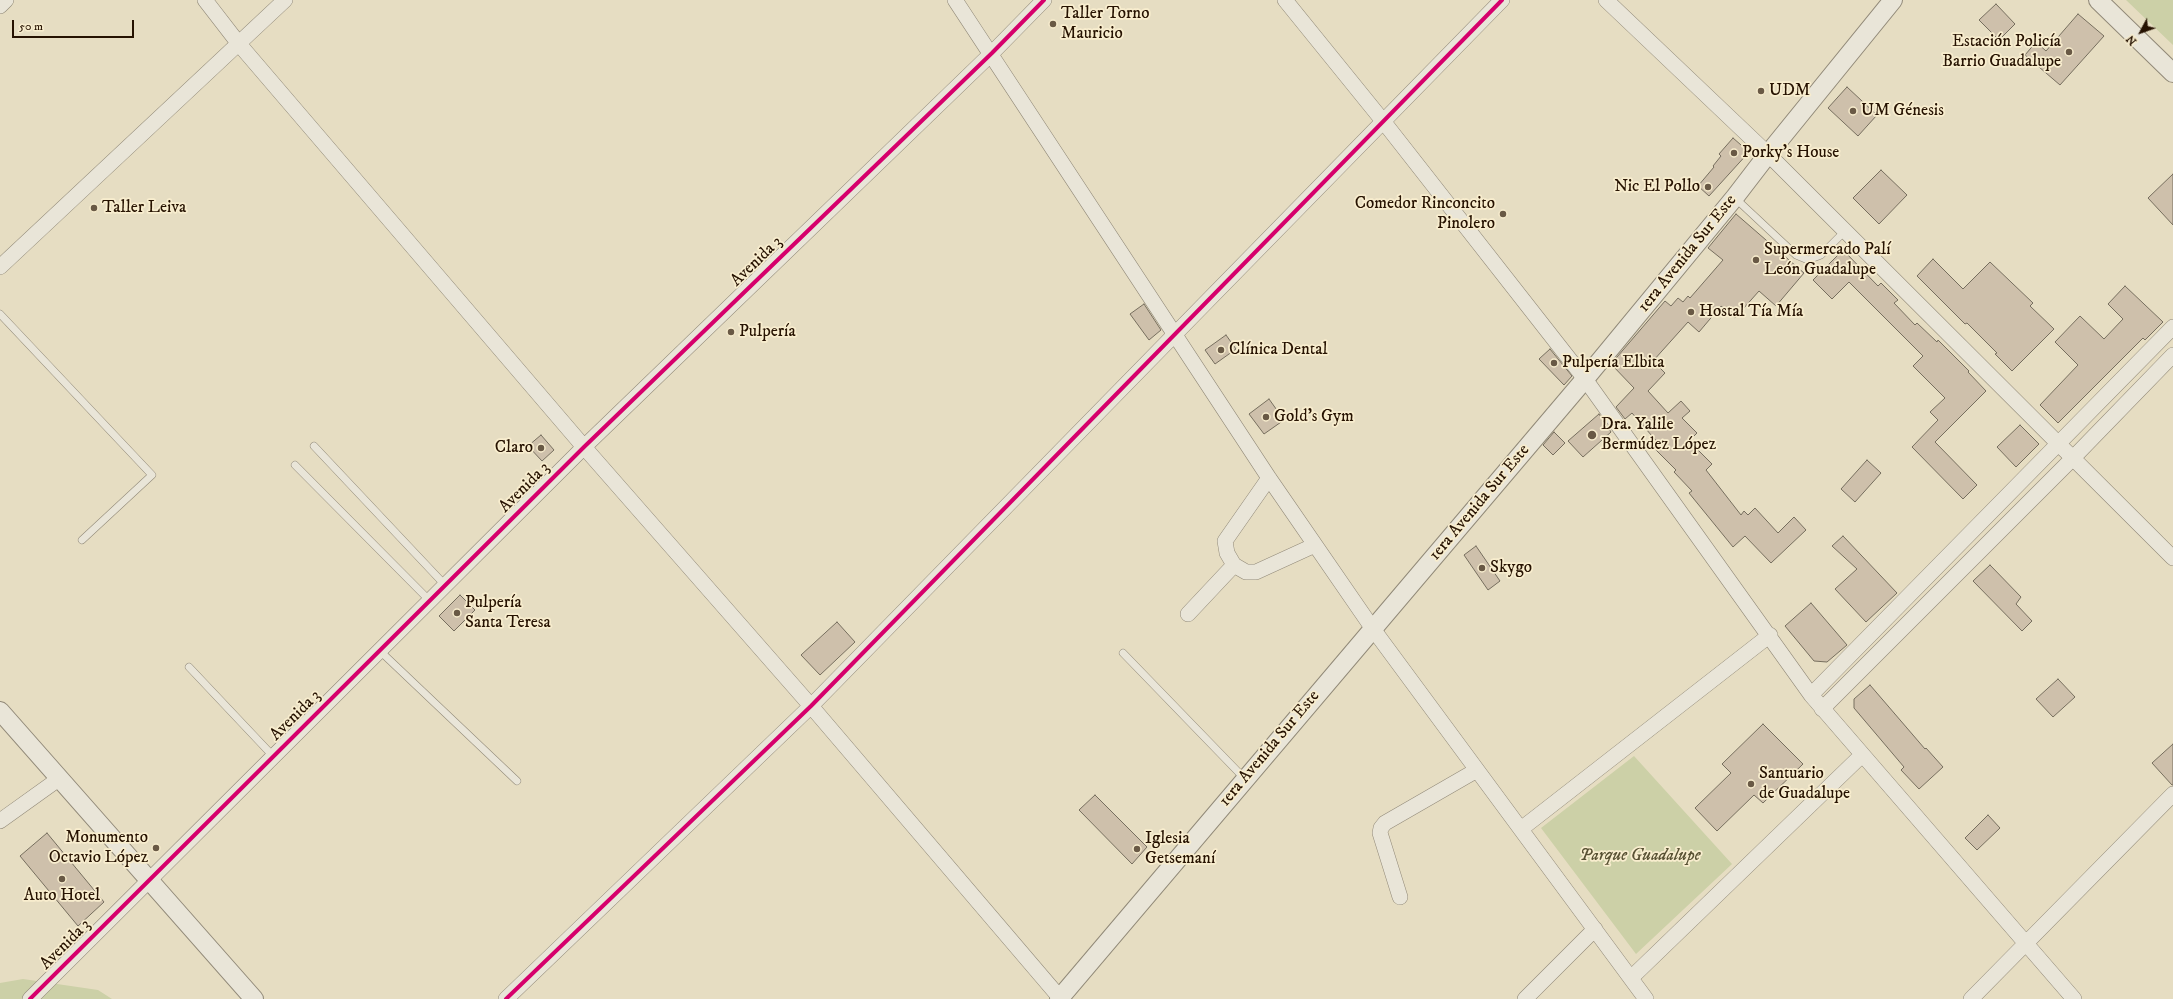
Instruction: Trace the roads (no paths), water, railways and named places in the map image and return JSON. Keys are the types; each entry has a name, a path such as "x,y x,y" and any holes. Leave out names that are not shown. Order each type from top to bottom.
{"street":[{"path":"0,6 6,0"},
{"path":"205,0 239,44 584,447 811,706 1060,999"},
{"path":"0,267 285,0"},
{"path":"955,0 992,53 1269,478 1373,629 1646,999"},
{"name":"Avenida 3","path":"32,997 584,447 992,53 1044,0"},
{"path":"1285,0 1383,121 1586,379 1822,709 2027,943 2074,999"},
{"path":"506,999 811,706 1502,0"},
{"path":"1606,0 1768,154 2173,558"},
{"name":"1era Avenida Sur Este","path":"1060,999 1245,779 1586,379 1735,197 1893,0"},
{"path":"2098,0 2173,73"},
{"path":"1811,695 2060,444 2173,327"},
{"path":"1822,709 2073,458 2173,355"},
{"path":"1269,478 1226,541 1227,554 1234,565 1246,572 1256,572 1315,545"},
{"path":"1188,614 1234,565"},
{"path":"1521,829 1770,635"},
{"path":"0,711 254,999"},
{"path":"1631,978 1862,755"},
{"path":"1400,897 1380,833 1381,828 1385,823 1477,770"},
{"path":"0,821 60,778"},
{"path":"1971,999 2173,794"},
{"path":"1526,999 1595,929"}],"lane":[{"path":"1735,197 1796,255 1808,260 1821,255 1845,231"},
{"path":"0,314 152,475 82,540"},
{"path":"314,446 446,585"},
{"path":"294,464 430,601"},
{"path":"380,651 517,781"},
{"path":"1123,653 1245,779"},
{"path":"189,667 274,756"}],"place":[{"name":"Taller Torno Mauricio","path":"1053,24"},
{"name":"Estación Policía Barrio Guadalupe","path":"2069,52"},
{"name":"UDM","path":"1761,91"},
{"name":"UM Génesis","path":"1853,111"},
{"name":"Porky's House","path":"1734,153"},
{"name":"Nic El Pollo","path":"1708,187"},
{"name":"Taller Leiva","path":"94,208"},
{"name":"Comedor Rinconcito Pinolero","path":"1503,214"},
{"name":"Supermercado Palí León Guadalupe","path":"1756,260"},
{"name":"Hostal Tía Mía","path":"1691,312"},
{"name":"Pulpería","path":"731,332"},
{"name":"Clínica Dental","path":"1221,350"},
{"name":"Pulpería Elbita","path":"1554,363"},
{"name":"Gold's Gym","path":"1266,417"},
{"name":"Dra. Yalile Bermúdez López","path":"1592,435"},
{"name":"Claro","path":"541,448"},
{"name":"Skygo","path":"1482,568"},
{"name":"Pulpería Santa Teresa","path":"457,613"},
{"name":"Santuario de Guadalupe","path":"1751,784"},
{"name":"Monumento Octavio López","path":"156,848"},
{"name":"Iglesia Getsemaní","path":"1137,849"},
{"name":"Auto Hotel","path":"62,879"}],"park label":[{"name":"Parque Guadalupe","path":"1640,856"}]}
